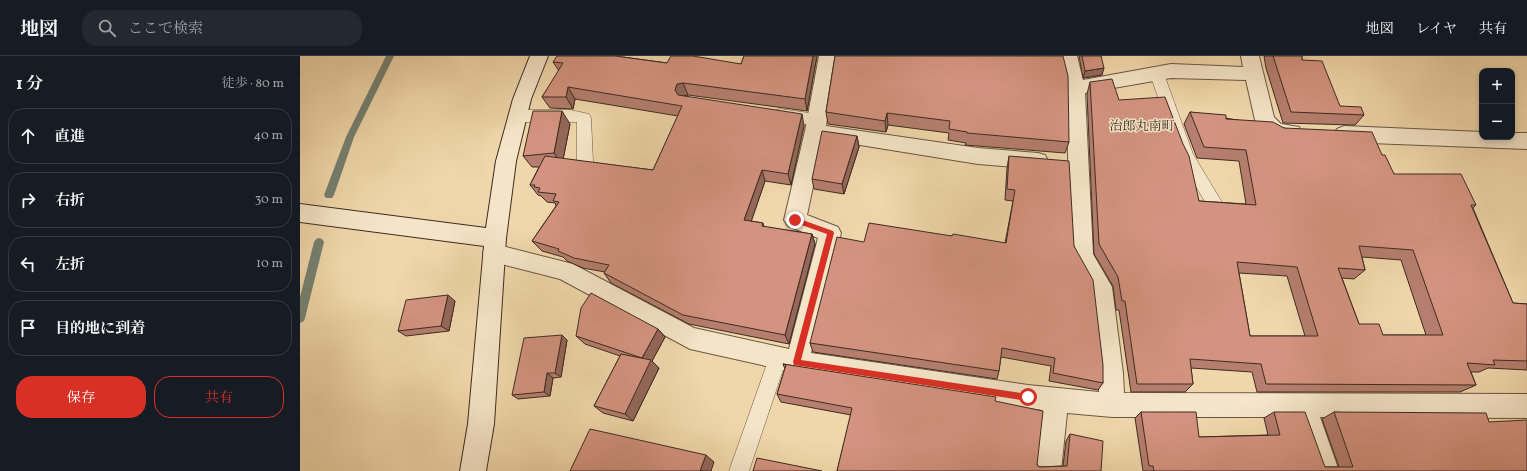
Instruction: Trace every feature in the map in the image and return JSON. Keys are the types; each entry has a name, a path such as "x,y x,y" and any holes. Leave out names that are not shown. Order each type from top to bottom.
{"street":[{"path":"473,471 481,424 494,245 506,160 522,98 538,56"},
{"path":"787,360 830,233 795,220 816,126 828,56"},
{"path":"1068,56 1075,88 1064,163 1082,256 1101,287 1111,373 1112,405"},
{"path":"1075,88 1172,72 1252,65 1265,120 1276,131 1527,141"},
{"path":"816,126 978,156 1064,163"},
{"path":"300,213 494,245 565,271 690,338 787,360 1021,396 1112,405 1527,406"},
{"path":"1048,471 1056,400"},
{"path":"1303,405 1326,471"}],"lane":[{"path":"1157,74 1186,155 1215,204"},
{"path":"764,112 816,126"},
{"path":"517,116 570,116 584,118 585,162"},
{"path":"739,471 787,360"}],"building":[{"path":"557,56 615,56 667,63 671,56 693,56 741,64 744,56 813,56 805,99 683,83 677,84 675,90 678,95 802,114 788,174 762,170 744,220 763,223 762,226 812,234 785,335 683,315 604,273 609,265 574,258 558,251 559,249 532,241 559,202 553,201 556,194 538,192 540,188 534,187 535,185 530,185 545,156 653,170 682,106 568,87 566,97 542,97 563,63 553,62"},
{"path":"835,56 1063,56 1068,76 1069,142 967,133 949,129 950,121 887,113 885,121 826,112"},
{"path":"1082,56 1101,56 1104,68 1085,71"},
{"path":"1273,56 1302,56 1302,60 1322,61 1340,106 1361,107 1364,115 1291,112"},
{"path":"1112,79 1119,100 1165,97 1189,156 1199,201 1256,205 1246,150 1204,147 1190,112 1226,115 1226,119 1273,122 1284,128 1372,132 1382,155 1385,155 1394,174 1461,174 1476,205 1471,205 1513,303 1527,304 1527,361 1493,360 1495,365 1467,363 1476,385 1266,384 1261,364 1190,359 1193,384 1137,384 1125,301 1122,301 1118,277 1099,244 1090,82","holes":["1359,246 1413,250 1443,335 1383,335 1379,324 1359,324 1338,268 1365,270","1237,262 1297,267 1318,336 1250,336"]},
{"path":"533,111 562,111 554,153 523,156"},
{"path":"822,131 857,136 842,184 812,179"},
{"path":"1009,156 1069,161 1074,246 1093,280 1103,365 1103,383 1053,373 1055,358 1002,348 999,371 810,343 837,237 864,242 869,223 952,236 953,234 1006,243 1015,190 1007,189"},
{"path":"591,293 658,329 642,358 576,336 581,308"},
{"path":"448,295 441,326 398,331 406,300"},
{"path":"562,335 555,373 547,373 544,392 512,395 524,338"},
{"path":"621,354 651,360 625,414 594,406"},
{"path":"783,364 996,397 995,401 1043,411 1037,465 1039,467 1067,466 1070,434 1103,441 1101,471 837,471 852,408 777,394 786,365"},
{"path":"1141,412 1196,412 1199,437 1280,435 1274,412 1305,412 1325,467 1353,467 1334,412 1486,413 1489,422 1527,420 1527,471 1154,471 1153,466 1149,466"},
{"path":"590,429 706,455 700,471 570,471"},
{"path":"757,458 822,471 753,471"}],"waterway":[{"path":"329,195 350,137 390,56"},
{"path":"300,318 319,242"}],"district":[{"name":"治郎丸南町","path":"1142,127"}],"route":[{"path":"795,220 830,233 797,362 1028,397"}]}
